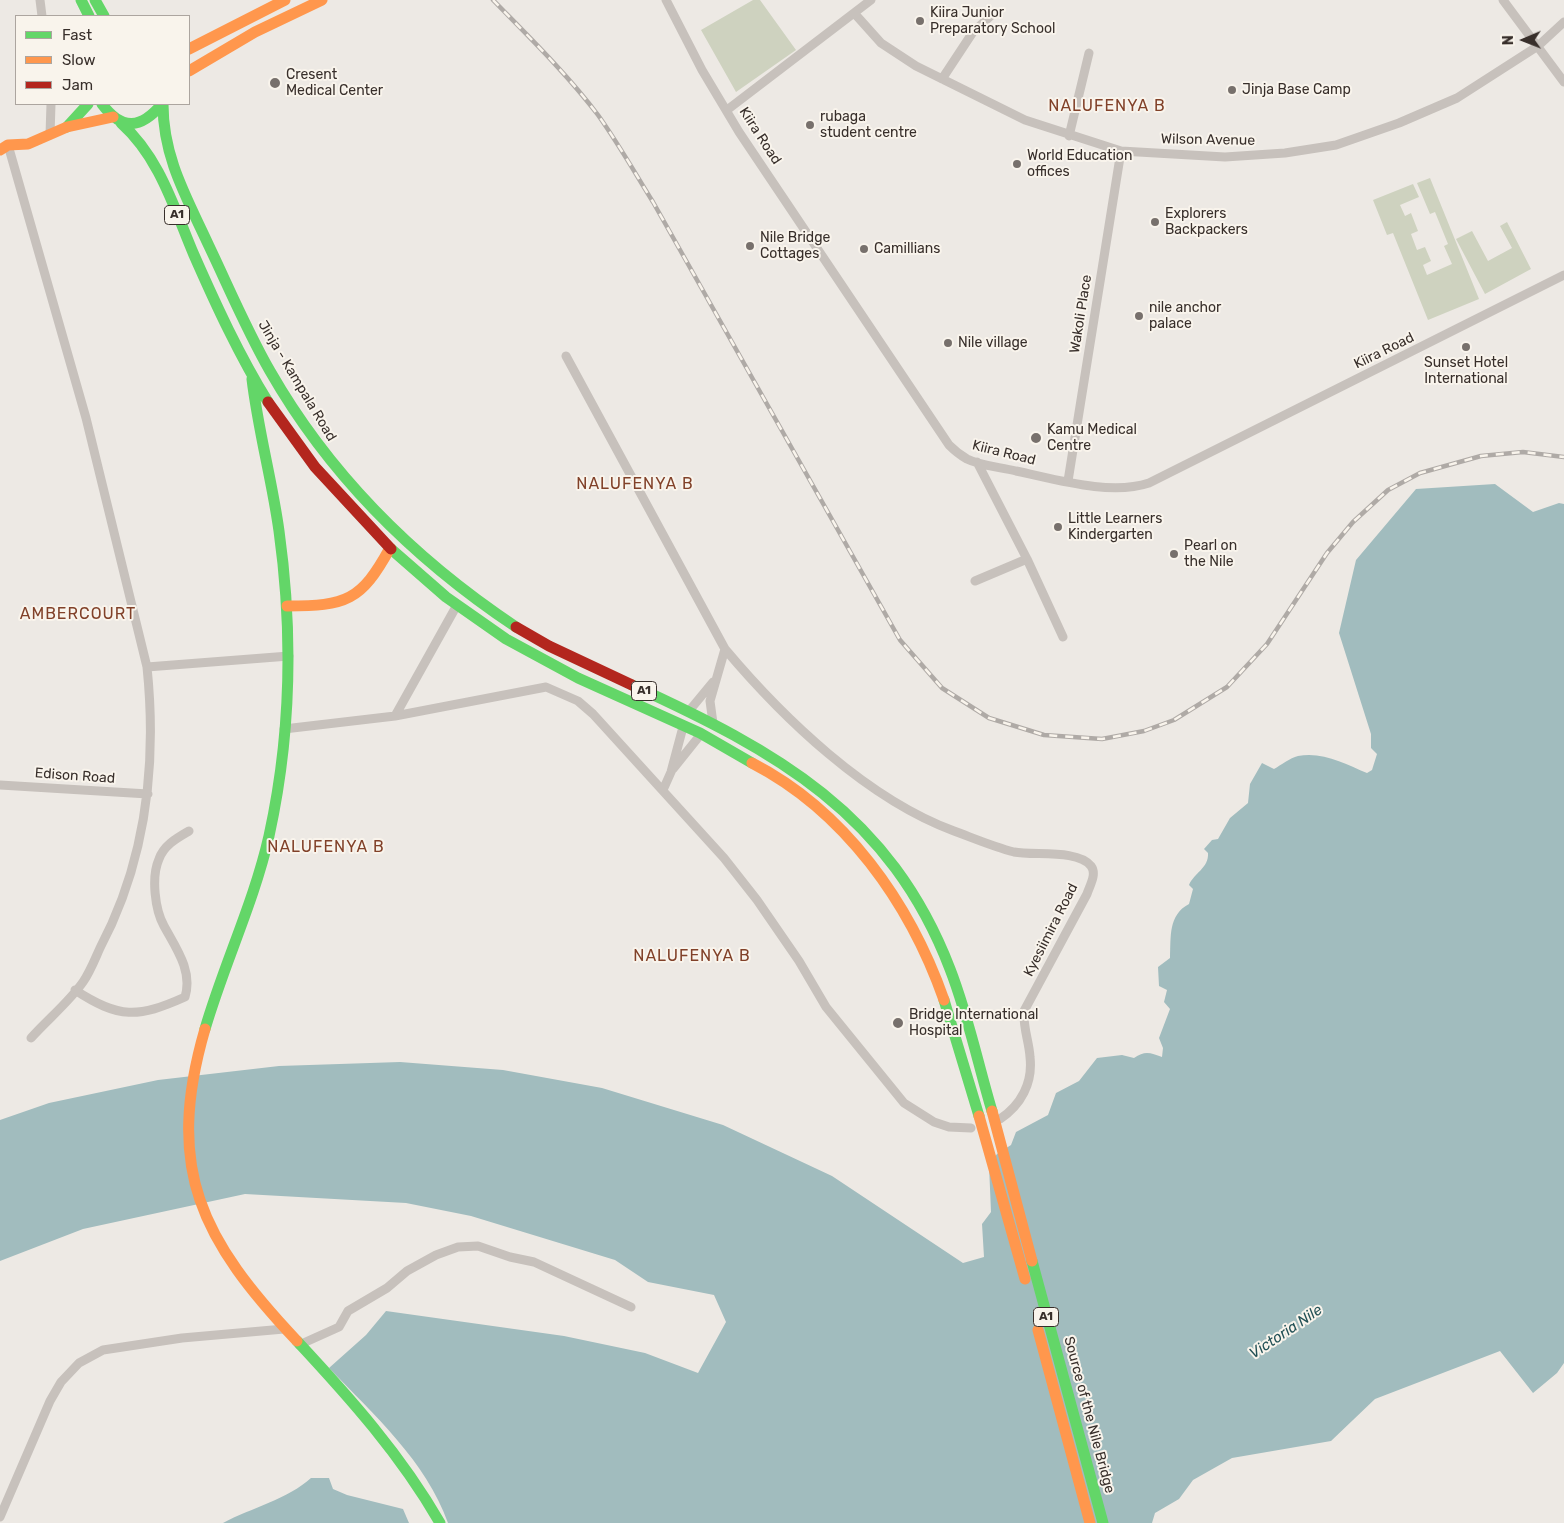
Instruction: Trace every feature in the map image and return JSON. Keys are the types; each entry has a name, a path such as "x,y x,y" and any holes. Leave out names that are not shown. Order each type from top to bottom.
{"main road":[{"path":"81,0 88,15"},
{"path":"95,0 103,15"},
{"path":"190,48 285,0"},
{"path":"190,71 243,39 322,0"},
{"path":"67,127 87,105"},
{"name":"A1","path":"103,105 128,129 153,160 221,314 272,407 314,466 390,548 424,579 457,605 536,657 701,734"},
{"name":"A1","path":"117,120 133,125 150,118 161,105"},
{"name":"Jinja - Kampala Road","path":"162,105 165,143 235,306 267,367 326,457 353,489 399,535 434,566 504,618 545,644 689,711 782,762 856,821 902,877 918,903 948,964 996,1115"},
{"path":"4,148 28,144 67,127 117,120"},
{"path":"252,372 255,412 278,529 286,606 289,656 284,729 278,793 257,879 205,1024 190,1091 188,1120 191,1172 198,1202 210,1229 253,1295 315,1360 400,1458 421,1489 440,1523"},
{"path":"286,606 334,605 347,601 364,589 378,570 390,548"},
{"name":"Source of the Nile Bridge","path":"701,734 772,774 799,794 862,854 904,911 940,985 951,1015 978,1116 1001,1191 1090,1523"},
{"name":"Source of the Nile Bridge","path":"996,1115 1103,1523"}],"street":[{"path":"40,0 42,15"},
{"name":"Kiira Road","path":"666,0 702,70 727,110 949,445 959,454 976,462 1068,481 1135,488 1149,483 1564,275"},
{"path":"727,110 871,0"},
{"path":"1503,0 1564,82"},
{"path":"942,79 973,32 995,12"},
{"name":"Wilson Avenue","path":"855,14 882,43 916,66 1025,120 1069,136 1121,151 1225,156 1285,153 1336,145 1399,123 1457,98 1538,46 1564,22"},
{"path":"1069,136 1089,54"},
{"path":"50,135 51,105"},
{"path":"4,148 86,418 147,667 150,693 148,794 136,862 114,921 83,982 31,1038"},
{"name":"Wakoli Place","path":"1068,481 1121,151"},
{"path":"566,356 725,649 710,701 713,723"},
{"path":"976,462 1027,559 1063,637"},
{"path":"975,581 1027,559"},
{"path":"395,716 457,605"},
{"name":"Kyesiimira Road","path":"725,649 757,687 832,756 864,782 896,802 951,830 1014,852 1081,858 1092,866 1094,874 1076,917 1024,1011 1023,1025 1030,1055 1030,1073 1027,1089 1010,1112 996,1115"},
{"path":"147,667 289,656"},
{"path":"689,711 717,676"},
{"path":"284,729 395,716 546,687 561,692 583,705 699,828 757,900 799,961 826,1007 904,1103 934,1122 949,1128 971,1128"},
{"path":"662,790 671,772 683,727"},
{"path":"671,772 701,734"},
{"name":"Edison Road","path":"0,785 148,794"},
{"path":"75,990 111,1010 129,1013 148,1011 185,997 187,977 175,943 163,924 155,880 159,859 171,842 189,831"},
{"path":"299,1345 339,1328 348,1311 387,1288 407,1271 436,1255 458,1248 478,1246 510,1257 534,1262 631,1307"},
{"path":"0,1517 50,1400 61,1382 79,1363 103,1350 140,1343 284,1329"}],"green space":[{"path":"753,0 760,0 796,50 736,92 701,30"},
{"path":"1430,178 1479,299 1428,320 1393,233 1387,235 1373,200 1413,184 1419,197 1400,205 1405,216 1411,213 1418,231 1411,234 1417,250 1425,247 1431,261 1423,265 1427,275 1452,264 1444,246 1448,244 1435,212 1430,214 1417,183"},
{"path":"1507,222 1531,269 1485,294 1456,239 1472,231 1488,261 1512,248 1500,226"}],"water":[{"name":"Victoria Nile","path":"1495,484 1533,512 1559,503 1564,504 1564,1363 1557,1373 1533,1393 1500,1351 1375,1399 1331,1441 1232,1458 1193,1480 1179,1499 1155,1513 1152,1523 448,1523 438,1500 413,1459 381,1421 329,1368 366,1335 386,1311 564,1336 645,1353 698,1373 726,1322 714,1295 648,1282 615,1260 471,1216 406,1203 245,1194 83,1229 0,1261 0,1120 49,1103 158,1080 279,1066 400,1062 503,1070 602,1088 723,1125 832,1176 963,1263 984,1257 982,1224 991,1212 989,1165 997,1154 1011,1145 1016,1132 1048,1115 1056,1093 1079,1081 1097,1058 1122,1055 1134,1058 1148,1053 1162,1057 1163,1048 1159,1038 1170,1009 1164,1002 1167,990 1159,986 1158,967 1170,958 1174,920 1177,914 1189,904 1193,889 1189,885 1204,867 1208,858 1208,853 1204,849 1212,840 1218,839 1230,818 1248,803 1250,784 1262,763 1274,769 1298,756 1316,755 1334,759 1367,773 1372,770 1377,754 1371,748 1371,734 1339,633 1356,560 1416,489"},
{"path":"311,1478 329,1478 333,1489 347,1495 403,1509 409,1523 223,1523 280,1498"}],"railway":[{"path":"493,0 574,85 598,115 619,147 653,202 900,640 942,688 989,718 1044,735 1102,739 1144,731 1174,720 1227,687 1267,644 1327,553 1353,522 1388,490 1420,473 1481,456 1523,452 1564,457"}],"traffic: fast":[{"path":"81,0 88,15"},
{"path":"95,0 103,15"},
{"path":"67,127 87,105"},
{"path":"103,105 117,119 132,124 147,118 161,105"},
{"path":"163,105 167,142 185,194 238,309 270,371 294,409 320,446 378,514 444,574 516,627"},
{"path":"121,123 146,152 165,185 219,311 268,402"},
{"path":"205,1029 263,861 276,798 286,722 288,646 283,569 276,512 252,379"},
{"path":"391,549 446,597 506,639 578,678 700,733 752,763"},
{"path":"632,685 734,735 780,763 822,793 861,828 895,868 925,915 950,969 968,1022 992,1111"},
{"path":"944,1000 979,1116"},
{"path":"1032,1261 1103,1523"},
{"path":"297,1341 374,1428 409,1474 440,1523"}],"traffic: slow":[{"path":"190,48 285,0"},
{"path":"190,70 255,32 322,0"},
{"path":"0,150 8,145 28,144 67,127 113,117"},
{"path":"287,606 324,604 338,602 350,597 370,579 390,548"},
{"path":"752,763 786,783 816,807 845,834 870,863 893,895 913,929 930,964 944,1000"},
{"path":"205,1029 193,1079 189,1123 191,1163 200,1200 215,1235 237,1269 264,1304 297,1341"},
{"path":"992,1111 1032,1261"},
{"path":"979,1116 1025,1279"},
{"path":"1038,1330 1090,1523"}],"traffic: jam":[{"path":"268,402 315,467 391,549"},
{"path":"516,627 549,646 632,685"}],"place":[{"name":"Kiira Junior Preparatory School","path":"920,21"},
{"name":"Cresent Medical Center","path":"275,83"},
{"name":"Jinja Base Camp","path":"1232,90"},
{"name":"rubaga student centre","path":"810,125"},
{"name":"World Education offices","path":"1017,164"},
{"name":"Explorers Backpackers","path":"1155,222"},
{"name":"Nile Bridge Cottages","path":"750,246"},
{"name":"Camillians","path":"864,249"},
{"name":"nile anchor palace","path":"1139,316"},
{"name":"Nile village","path":"948,343"},
{"name":"Sunset Hotel International","path":"1466,347"},
{"name":"Kamu Medical Centre","path":"1036,438"},
{"name":"Little Learners Kindergarten","path":"1058,527"},
{"name":"Pearl on the Nile","path":"1174,554"},
{"name":"Bridge International Hospital","path":"898,1023"}],"district":[{"name":"NALUFENYA B","path":"1107,106"},
{"name":"NALUFENYA B","path":"635,484"},
{"name":"AMBERCOURT","path":"78,614"},
{"name":"NALUFENYA B","path":"326,847"},
{"name":"NALUFENYA B","path":"692,956"}]}
